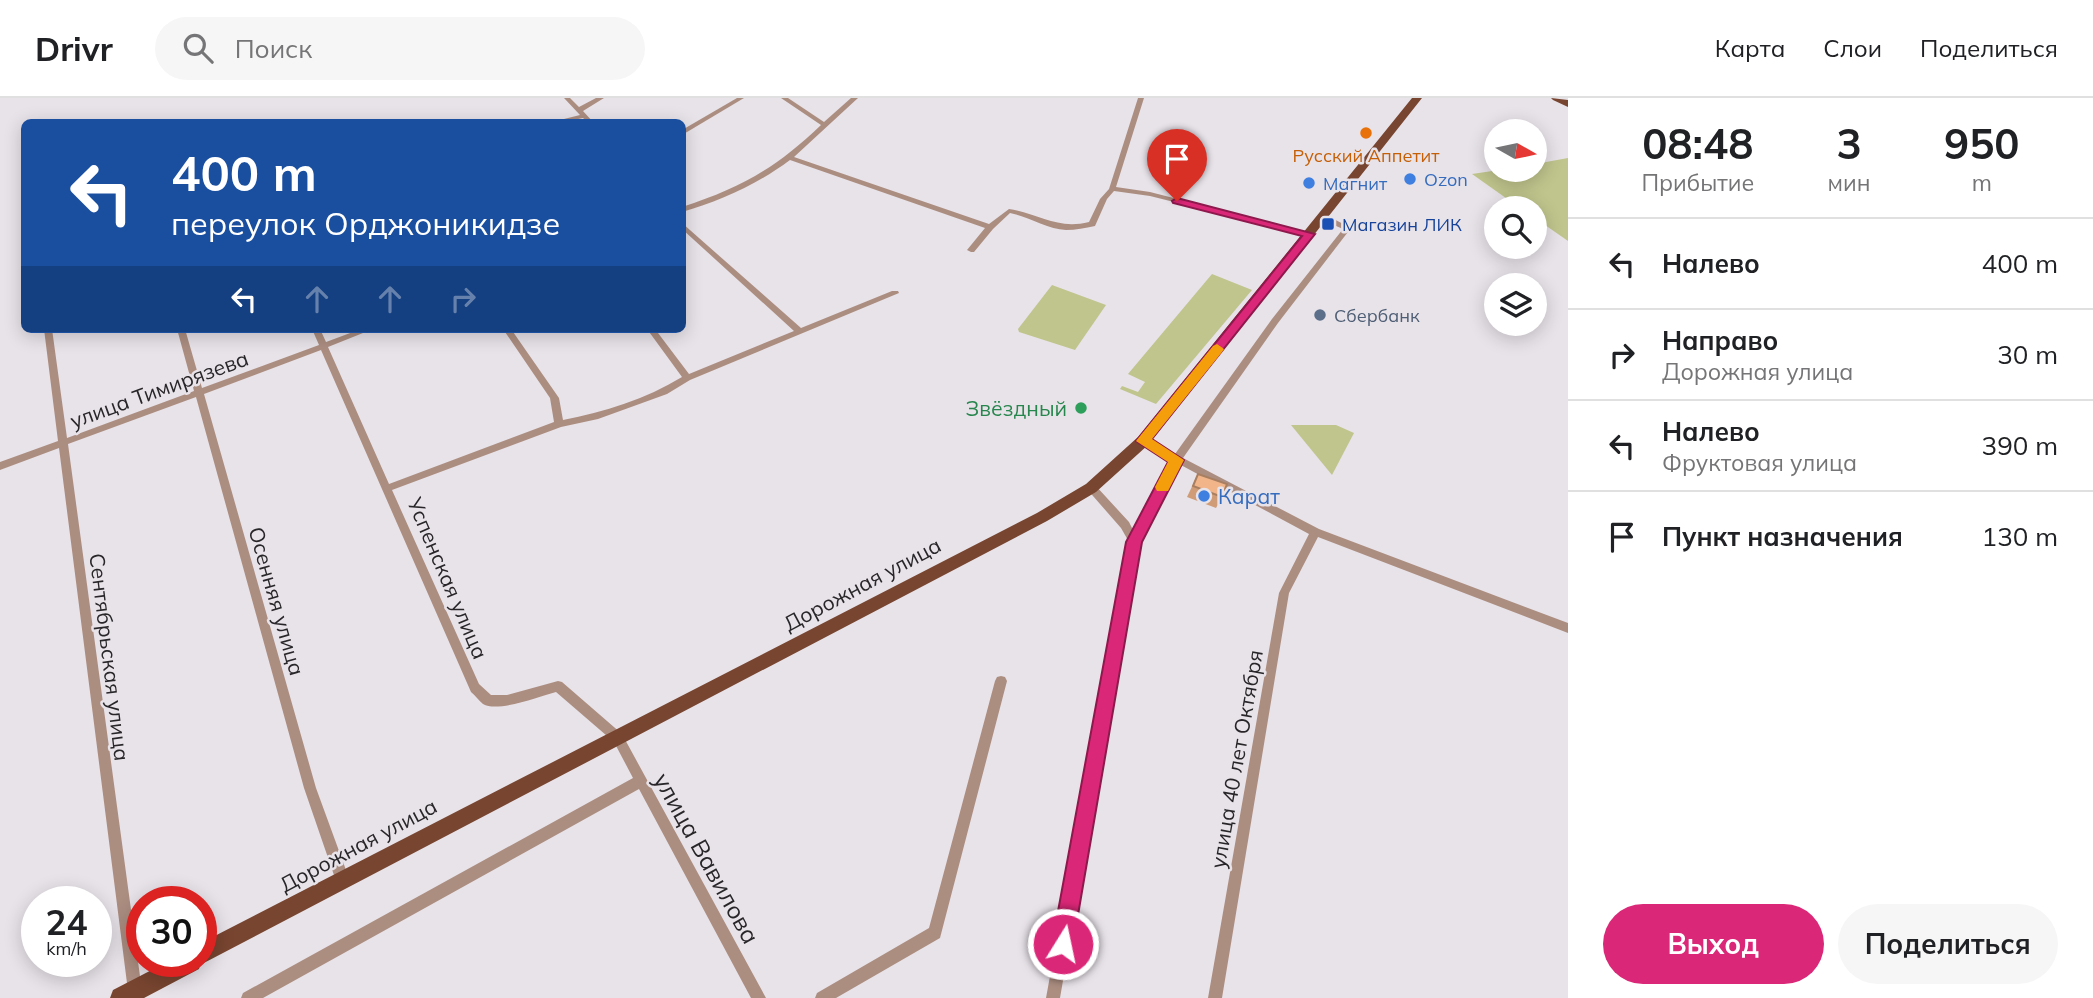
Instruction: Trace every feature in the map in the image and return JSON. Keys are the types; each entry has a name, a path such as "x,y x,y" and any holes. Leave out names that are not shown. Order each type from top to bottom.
{"main road":[{"name":"Дорожная улица","path":"217,947 1031,523 1091,488 1143,441 1417,98"},
{"path":"1556,98 1568,104"},
{"path":"128,994 160,977"}],"street":[{"path":"567,98 587,119"},
{"path":"566,119 582,113 601,98"},
{"path":"686,130 741,98"},
{"path":"784,98 823,124"},
{"path":"686,209 718,199 789,158 823,124 855,98"},
{"path":"971,250 990,227 1009,211 1059,228 1092,224 1112,189 1141,98"},
{"path":"789,158 990,227"},
{"path":"1112,189 1150,194 1310,234"},
{"path":"1053,998 1134,542 1177,460 1275,321 1347,228 1323,217"},
{"path":"686,229 800,332"},
{"path":"388,488 559,424 595,417 664,392 687,378 895,293"},
{"name":"Сентябрьская улица","path":"49,333 128,994"},
{"name":"Осенняя улица","path":"182,333 310,788 343,880"},
{"name":"Успенская улица","path":"318,333 475,688 488,700 507,700 558,686 618,738"},
{"name":"улица Тимирязева","path":"0,466 358,333"},
{"path":"511,333 554,398 559,424"},
{"path":"654,333 687,378"},
{"path":"1143,441 1315,532 1568,628"},
{"path":"1091,488 1125,525 1134,542"},
{"name":"улица 40 лет Октября","path":"1215,998 1284,593 1315,532"},
{"path":"822,998 935,933 1002,681"},
{"name":"улица Вавилова","path":"618,738 639,782 759,998"},
{"path":"248,998 639,782"}],"green space":[{"path":"1568,158 1568,241 1547,226 1547,196 1503,196 1472,174 1484,172 1484,182 1547,182 1547,162"},
{"path":"1212,274 1252,290 1156,404 1120,389 1122,386 1138,392 1145,382 1128,374"},
{"path":"1052,285 1106,305 1075,350 1019,332 1018,329"},
{"path":"1291,425 1336,425 1354,433 1332,475"}],"building":[{"path":"1198,474 1227,484 1222,497 1193,486"}],"slow traffic":[{"path":"1162,487 1177,460 1143,441 1217,349"}],"place":[{"name":"Русский Аппетит","path":"1366,133"},
{"name":"Ozon","path":"1410,179"},
{"name":"Магнит","path":"1309,183"},
{"name":"Магазин ЛИК","path":"1328,224"},
{"name":"Сбербанк","path":"1320,315"},
{"name":"Звёздный","path":"1081,408"},
{"name":"Карат","path":"1204,496"}],"route":[{"path":"1063,944 1134,542 1177,460 1143,441 1310,234 1177,201"}]}
